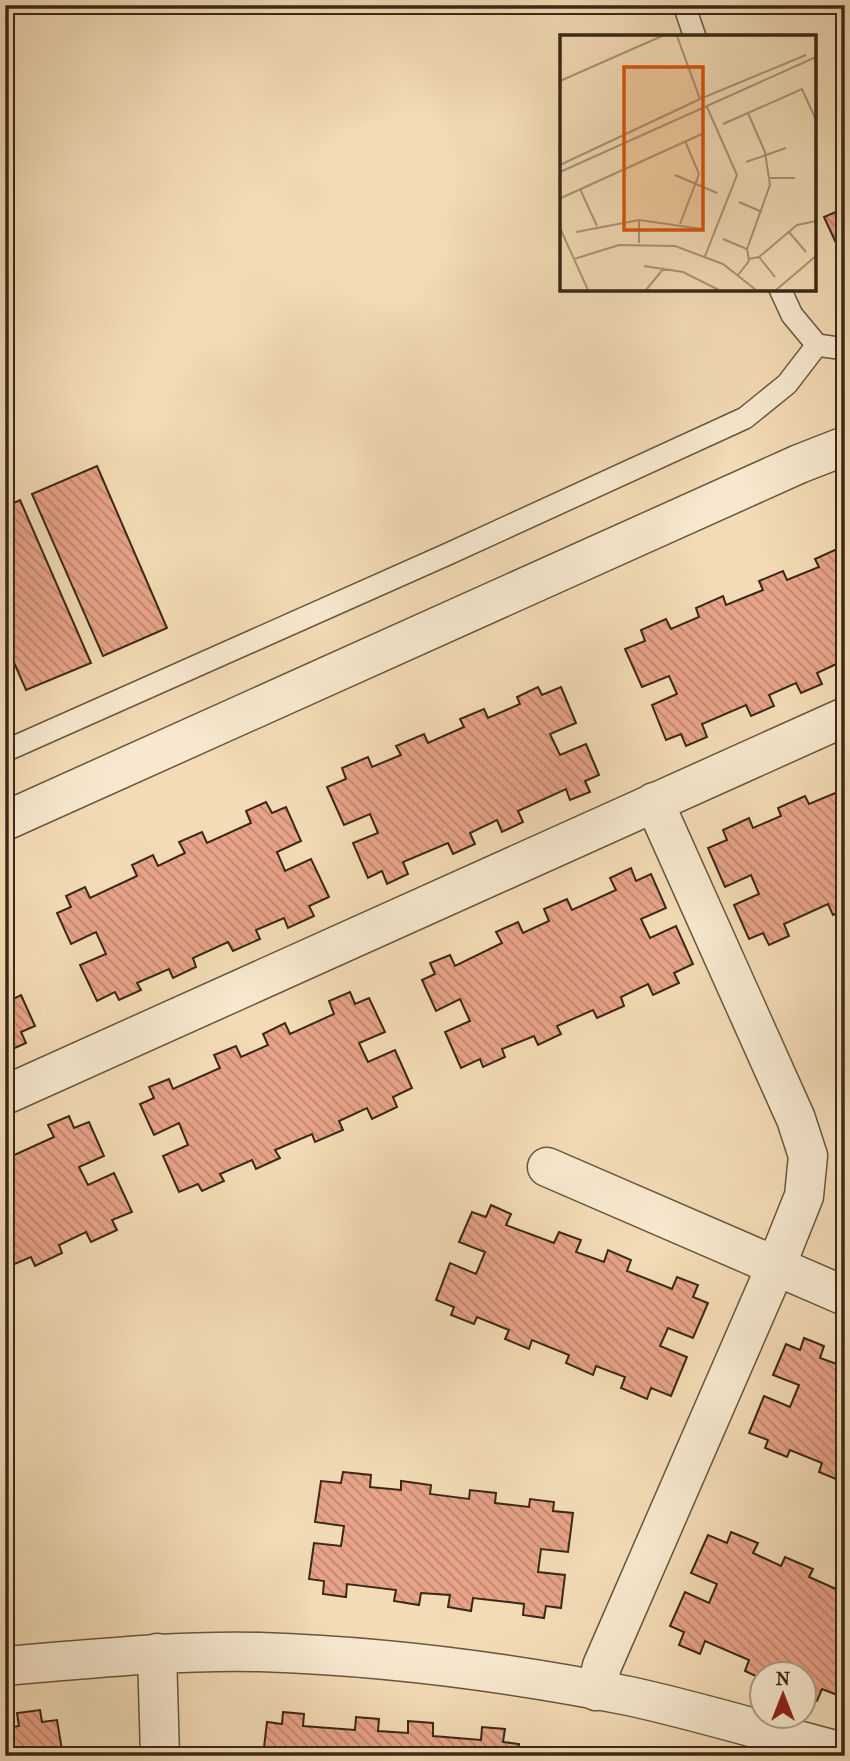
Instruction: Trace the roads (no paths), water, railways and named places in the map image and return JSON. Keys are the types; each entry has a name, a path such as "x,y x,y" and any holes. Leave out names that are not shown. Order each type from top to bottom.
{"street":[{"path":"5,821 786,470 845,446"},
{"path":"5,1095 845,717"},
{"path":"596,1691 602,1666 804,1196 808,1156 796,1119 654,802"},
{"path":"547,1167 845,1296"},
{"path":"5,1666 157,1653 259,1652 361,1658 465,1669 630,1697 835,1750"},
{"path":"157,1653 160,1756"}],"lane":[{"path":"684,5 694,35"},
{"path":"780,290 792,315 817,345 845,349"},
{"path":"5,751 448,554 745,418 787,384 817,345"}]}
